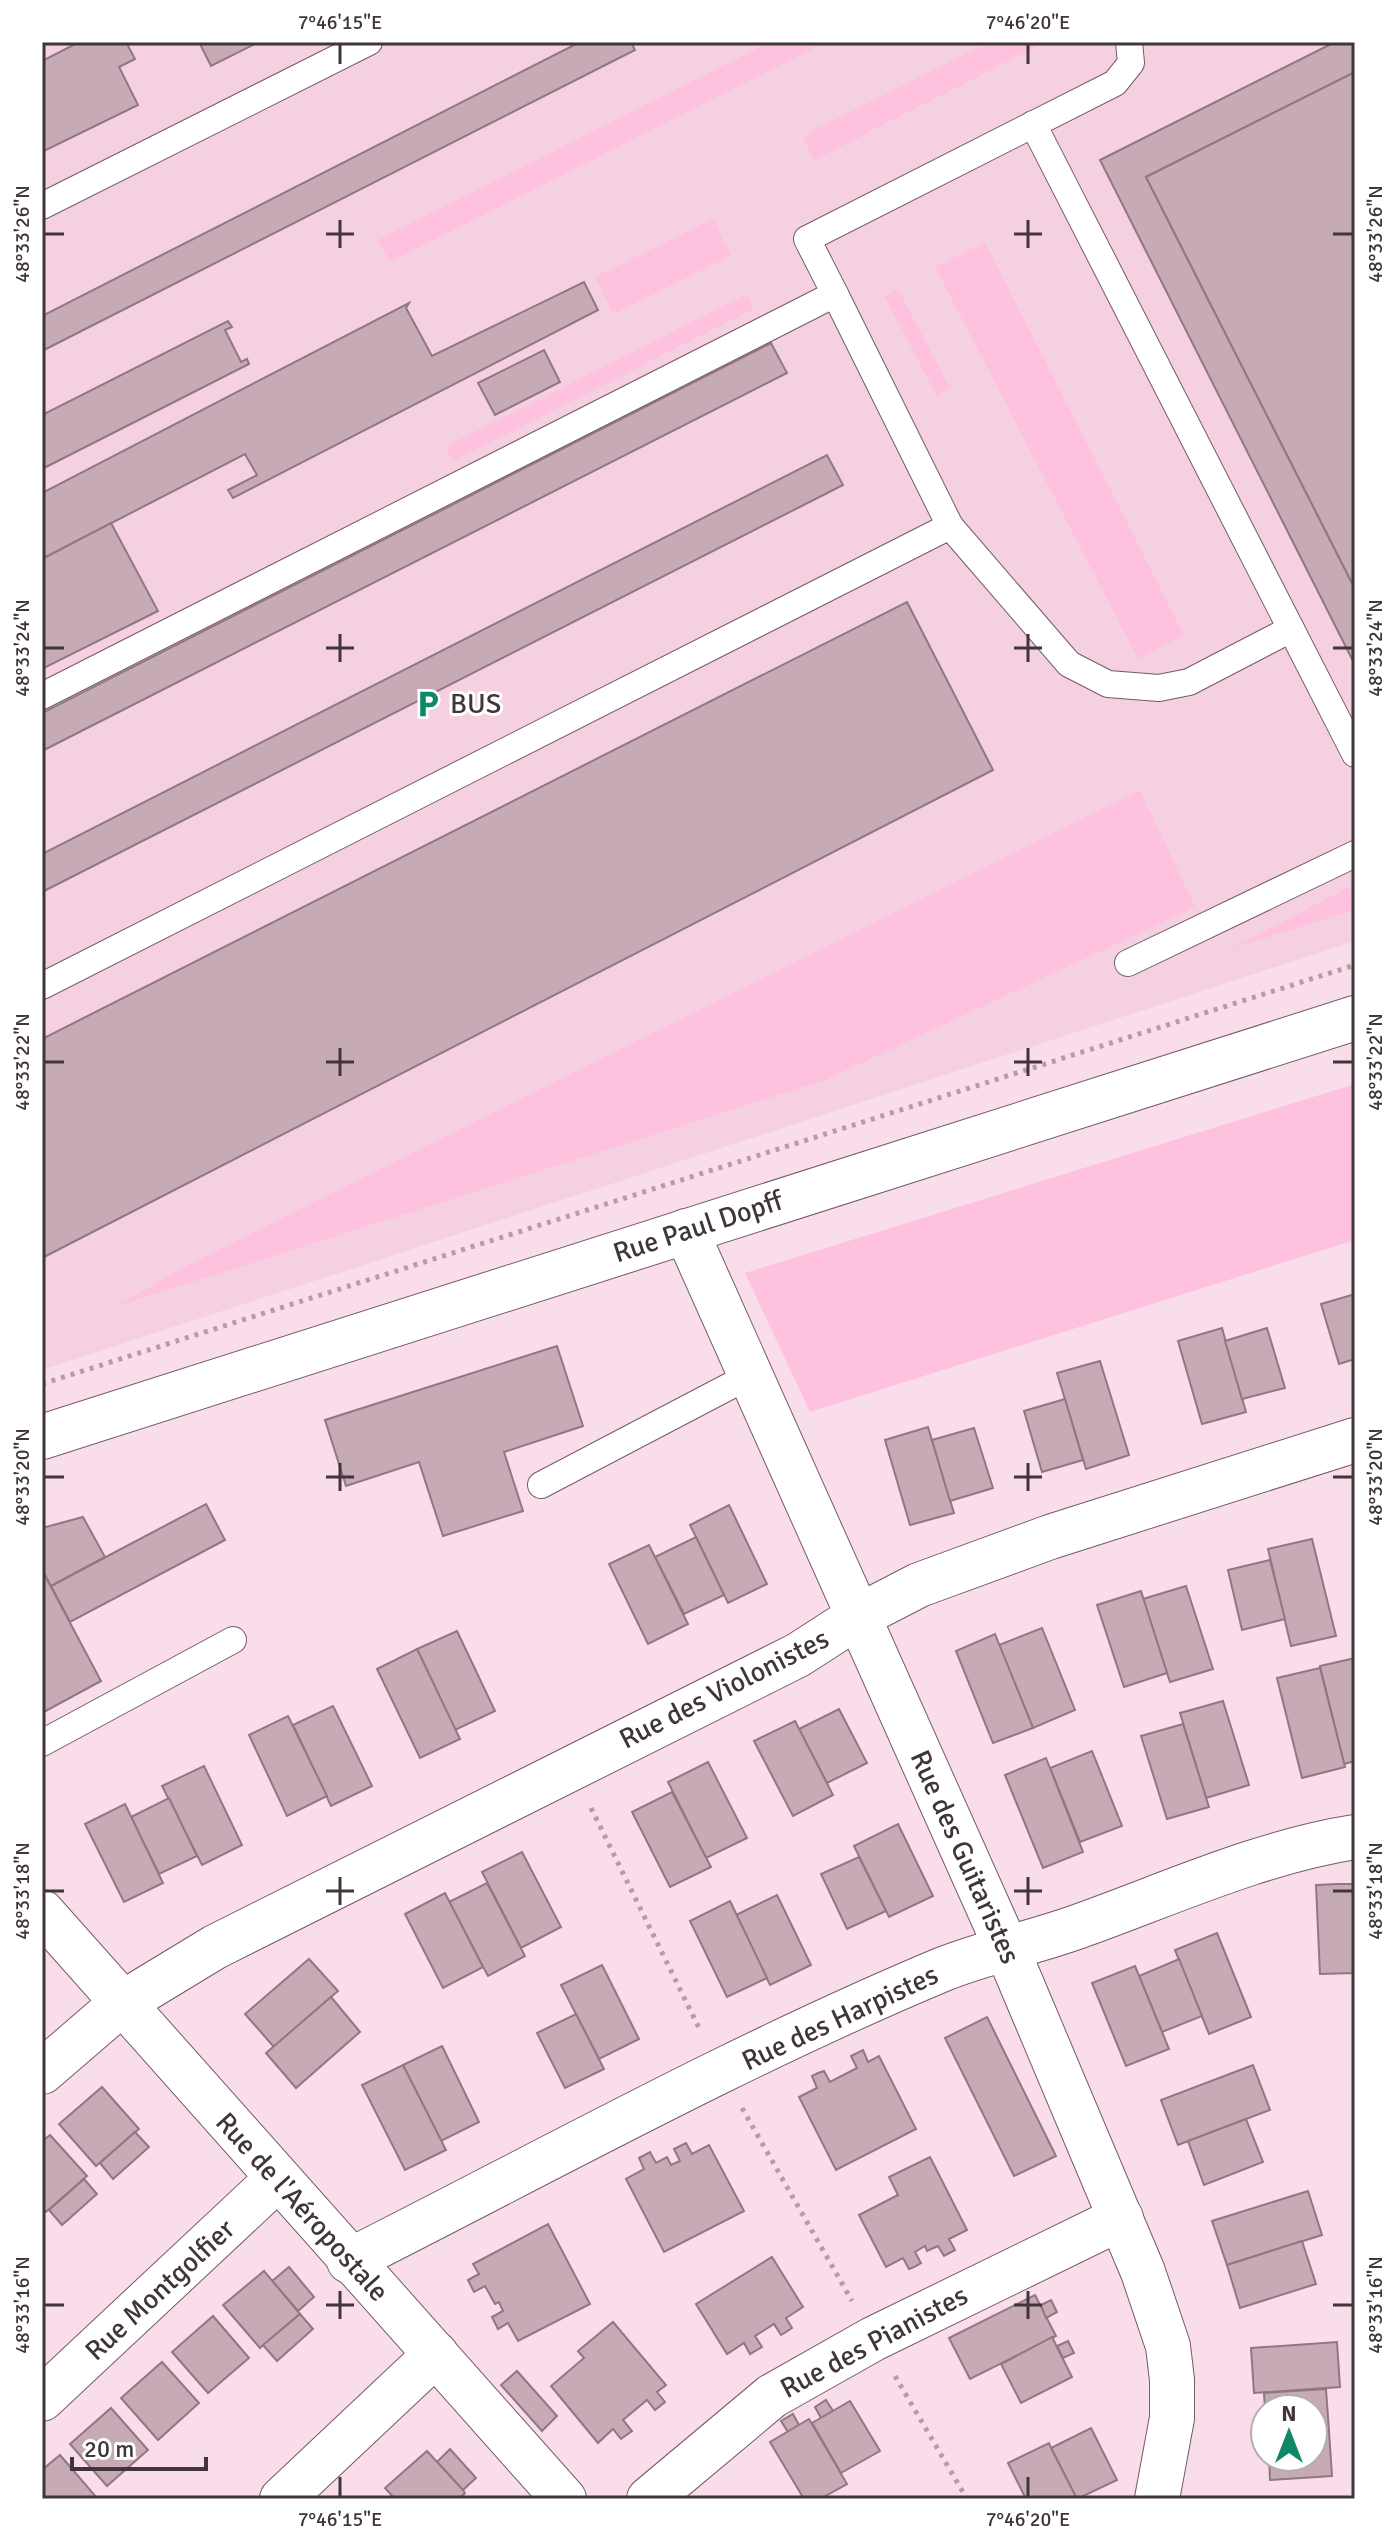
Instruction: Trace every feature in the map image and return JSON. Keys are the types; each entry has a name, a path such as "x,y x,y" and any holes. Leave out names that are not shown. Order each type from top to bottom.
{"street":[{"name":"Rue Paul Dopff","path":"42,1437 1355,1018"},
{"name":"Rue des Guitaristes","path":"686,1231 1006,1947 1121,2218 1159,2317 1171,2369 1172,2418 1157,2499"},
{"name":"Rue des Violonistes","path":"42,2072 121,2004 215,1947 798,1655 857,1617 919,1585 1050,1537 1355,1440"},
{"name":"Rue des Harpistes","path":"349,2261 721,2073 944,1969 1006,1947 1081,1926 1173,1891 1301,1850 1355,1837"},
{"name":"Rue de l'Aéropostale","path":"42,1912 349,2261 564,2499"},
{"name":"Rue Montgolfier","path":"42,2399 277,2179"},
{"name":"Rue des Pianistes","path":"649,2499 772,2396 873,2339 1121,2218"},
{"path":"282,2499 436,2354"}],"lane":[{"path":"42,206 369,42"},
{"path":"1129,42 1131,63 1115,83 807,239 950,526 1069,664 1108,684 1159,688 1189,682 1291,629"},
{"path":"1033,124 1355,754"},
{"path":"42,696 835,294"},
{"path":"42,986 950,526"},
{"path":"1128,963 1355,854"},
{"path":"541,1485 749,1376"},
{"path":"42,1743 233,1640"}],"path":[{"name":"Rue Paul Dopff","path":"42,1384 1355,965"},
{"path":"570,1767 721,2073 967,2499"}],"shaded area":[{"path":"42,42 1355,42 1355,941 42,1370"},
{"path":"770,42 826,42 390,262 378,240"},
{"path":"989,42 1046,42 814,160 803,136"},
{"path":"713,219 731,256 613,314 595,277"},
{"path":"985,242 1184,635 1138,659 935,267"},
{"path":"898,289 950,388 937,396 884,296"},
{"path":"747,294 754,309 453,461 445,447"},
{"path":"1140,790 1195,907 825,1080 117,1306 180,1269"},
{"path":"1355,884 1355,910 1232,948"},
{"path":"1355,1084 1355,1240 810,1412 745,1273"}],"building":[{"path":"79,42 126,42 135,59 119,67 138,105 42,152 42,61"},
{"path":"199,42 259,42 211,66"},
{"path":"580,42 631,42 635,50 42,351 42,316"},
{"path":"1335,42 1355,42 1355,72 1146,177 1355,589 1355,665 1100,160"},
{"path":"1355,72 1355,589 1146,177"},
{"path":"584,282 598,310 233,498 228,490 257,475 245,454 42,559 42,493 409,303 406,308 432,356"},
{"path":"228,321 232,327 225,330 241,362 247,359 249,364 42,469 42,415"},
{"path":"771,343 787,373 42,751 42,713"},
{"path":"544,350 560,382 495,415 478,383"},
{"path":"827,455 843,485 42,892 42,854"},
{"path":"111,523 158,611 42,669 42,559"},
{"path":"907,602 993,770 42,1258 42,1039"},
{"path":"1355,1294 1355,1359 1339,1364 1321,1304"},
{"path":"1222,1328 1246,1412 1202,1424 1178,1341"},
{"path":"1267,1328 1285,1388 1242,1399 1225,1341"},
{"path":"557,1346 583,1426 504,1452 523,1511 443,1536 419,1462 346,1486 325,1420"},
{"path":"1100,1361 1129,1455 1086,1469 1057,1373"},
{"path":"1065,1399 1083,1460 1042,1472 1024,1411"},
{"path":"928,1427 954,1513 910,1525 885,1440"},
{"path":"974,1428 993,1488 950,1501 932,1440"},
{"path":"206,1504 225,1540 70,1622 51,1586"},
{"path":"729,1505 767,1584 728,1603 690,1525"},
{"path":"83,1517 105,1557 51,1586 42,1570 42,1528"},
{"path":"696,1537 724,1595 684,1614 655,1557"},
{"path":"1312,1539 1336,1636 1291,1646 1268,1549"},
{"path":"649,1545 688,1624 648,1644 609,1564"},
{"path":"1270,1560 1285,1619 1242,1630 1228,1570"},
{"path":"42,1570 101,1681 42,1713"},
{"path":"1186,1586 1213,1669 1170,1682 1143,1599"},
{"path":"1141,1591 1167,1673 1124,1687 1097,1605"},
{"path":"1042,1628 1075,1710 1033,1728 999,1645"},
{"path":"457,1631 495,1711 455,1730 417,1649"},
{"path":"995,1634 1033,1728 993,1743 956,1651"},
{"path":"417,1649 460,1739 420,1758 377,1669"},
{"path":"1355,1658 1355,1761 1344,1764 1320,1666"},
{"path":"1320,1668 1345,1767 1302,1778 1277,1678"},
{"path":"1223,1701 1249,1785 1206,1798 1180,1713"},
{"path":"333,1706 372,1786 331,1806 293,1725"},
{"path":"839,1709 867,1763 827,1783 799,1729"},
{"path":"288,1716 327,1796 287,1816 249,1735"},
{"path":"795,1721 833,1795 793,1816 754,1741"},
{"path":"1183,1724 1209,1807 1167,1819 1141,1736"},
{"path":"1092,1751 1122,1826 1080,1842 1050,1768"},
{"path":"1046,1758 1083,1852 1043,1868 1005,1775"},
{"path":"708,1762 747,1838 706,1858 668,1782"},
{"path":"204,1766 242,1845 202,1865 162,1786"},
{"path":"672,1792 711,1867 670,1887 632,1812"},
{"path":"169,1798 197,1856 159,1874 131,1817"},
{"path":"125,1804 163,1883 124,1902 85,1824"},
{"path":"898,1824 933,1896 889,1917 854,1846"},
{"path":"522,1852 561,1927 521,1948 482,1872"},
{"path":"859,1857 886,1911 847,1929 821,1874"},
{"path":"487,1883 525,1956 488,1976 449,1902"},
{"path":"1355,1884 1355,1973 1320,1974 1316,1885"},
{"path":"445,1893 483,1967 443,1988 405,1914"},
{"path":"777,1895 811,1965 770,1985 736,1915"},
{"path":"730,1901 767,1978 727,1997 690,1921"},
{"path":"1217,1933 1251,2017 1209,2034 1175,1950"},
{"path":"309,1959 338,1991 274,2047 245,2014"},
{"path":"1179,1959 1202,2016 1162,2032 1139,1976"},
{"path":"602,1965 639,2039 599,2059 561,1985"},
{"path":"1135,1966 1169,2049 1126,2066 1092,1983"},
{"path":"331,1997 360,2032 296,2088 266,2053"},
{"path":"576,2014 604,2069 565,2088 537,2033"},
{"path":"987,2017 1056,2156 1014,2176 945,2038"},
{"path":"442,2046 479,2122 441,2141 403,2065"},
{"path":"863,2050 868,2062 879,2056 916,2129 836,2170 799,2097 817,2088 812,2076 818,2073 824,2071 830,2082 857,2068 851,2056"},
{"path":"403,2065 446,2150 405,2170 362,2085"},
{"path":"1253,2065 1270,2110 1178,2145 1161,2100"},
{"path":"102,2087 139,2129 96,2166 59,2124"},
{"path":"1246,2119 1263,2162 1204,2185 1188,2141"},
{"path":"135,2132 149,2147 113,2179 100,2163"},
{"path":"50,2135 87,2176 46,2212 42,2208 42,2141"},
{"path":"686,2143 692,2154 709,2145 744,2211 664,2252 626,2179 644,2169 639,2158 650,2152 656,2163 667,2157 671,2165 680,2161 674,2149"},
{"path":"930,2157 967,2230 949,2239 955,2250 944,2256 938,2246 927,2251 925,2246 915,2252 921,2263 914,2267 909,2269 903,2258 886,2267 859,2215 898,2195 889,2177"},
{"path":"84,2179 97,2194 62,2225 49,2210"},
{"path":"1308,2191 1322,2235 1227,2265 1212,2221"},
{"path":"548,2224 590,2304 518,2341 508,2323 498,2329 492,2317 503,2311 499,2302 495,2304 485,2286 474,2292 468,2280 479,2274 473,2264"},
{"path":"1302,2241 1316,2284 1240,2308 1227,2265"},
{"path":"772,2257 803,2307 786,2318 792,2328 786,2332 781,2335 774,2324 755,2336 762,2347 750,2354 744,2343 727,2354 696,2304"},
{"path":"289,2267 314,2297 298,2311 272,2281"},
{"path":"264,2271 300,2314 260,2348 223,2305"},
{"path":"1035,2295 1056,2336 970,2379 949,2338"},
{"path":"1051,2300 1057,2312 1046,2318 1041,2305"},
{"path":"300,2314 313,2329 277,2361 263,2345"},
{"path":"213,2316 249,2358 208,2393 172,2352"},
{"path":"613,2322 666,2385 657,2392 665,2402 655,2410 647,2400 623,2420 632,2431 621,2439 613,2429 598,2443 551,2386 584,2358 578,2351"},
{"path":"1052,2337 1072,2377 1021,2403 1001,2364"},
{"path":"1068,2341 1074,2353 1063,2358 1057,2346"},
{"path":"1337,2342 1340,2387 1254,2393 1251,2348"},
{"path":"162,2362 199,2403 158,2440 121,2398"},
{"path":"517,2371 557,2416 542,2431 501,2385"},
{"path":"1326,2389 1326,2393 1264,2393"},
{"path":"826,2400 833,2411 821,2418 815,2407"},
{"path":"850,2401 880,2451 841,2473 812,2423"},
{"path":"111,2408 148,2450 107,2486 70,2444"},
{"path":"793,2414 799,2425 788,2432 781,2421"},
{"path":"809,2419 847,2484 820,2499 804,2499 770,2442"},
{"path":"1091,2428 1117,2480 1077,2499 1051,2448"},
{"path":"1329,2431 1332,2476 1270,2480 1270,2473 1329,2473"},
{"path":"1049,2443 1077,2499 1026,2499 1008,2463"},
{"path":"450,2449 476,2478 463,2490 437,2462"},
{"path":"427,2451 465,2493 459,2499 395,2499 385,2488"},
{"path":"60,2455 97,2498 42,2499 42,2470"}],"place":[{"name":"BUS","path":"428,704"}]}
